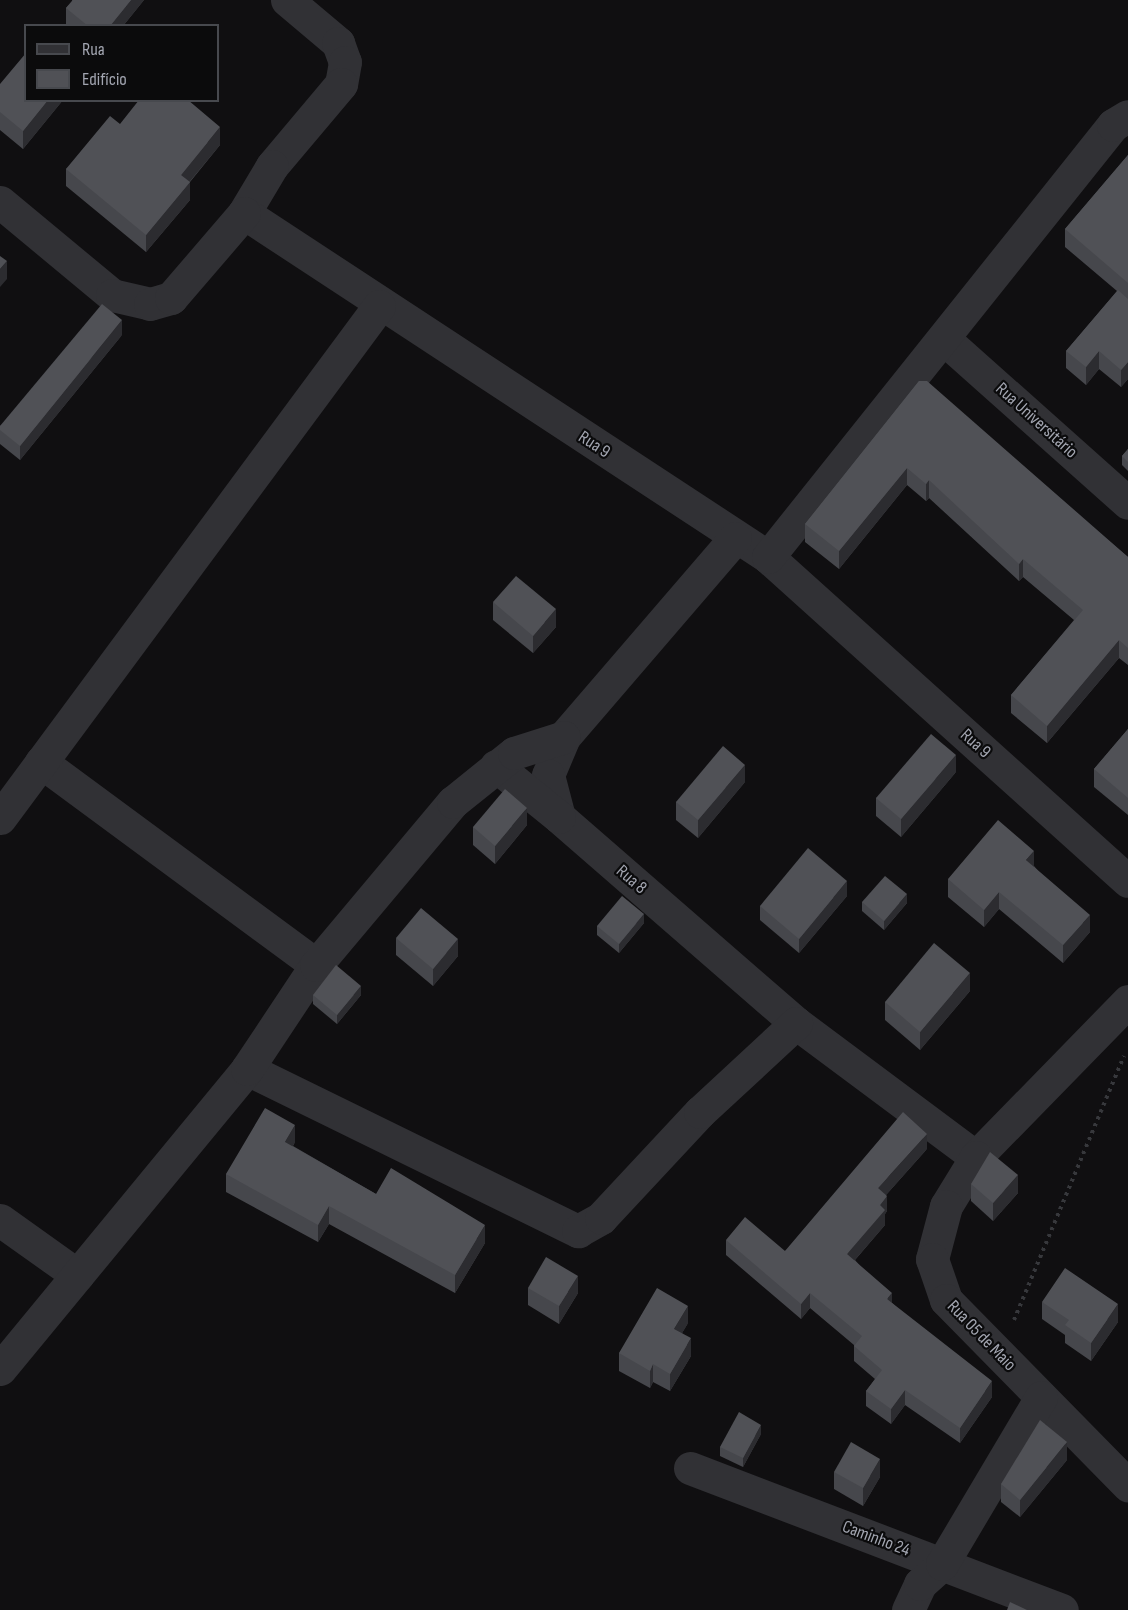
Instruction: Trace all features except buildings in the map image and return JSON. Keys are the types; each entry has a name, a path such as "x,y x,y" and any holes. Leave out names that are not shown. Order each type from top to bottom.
{"street":[{"path":"0,202 112,296 150,304 171,298 244,213 272,165 341,84 345,62 338,44 287,0"},
{"path":"768,557 1113,125 1128,116"},
{"name":"Rua 9","path":"244,213 380,306 735,538 768,557 1128,880"},
{"path":"0,818 380,306"},
{"name":"Rua Universitário","path":"944,339 1128,502"},
{"path":"558,817 548,775 564,737 735,538"},
{"path":"0,1369 247,1069 316,964 453,802 496,766 535,742 564,737"},
{"path":"41,762 316,964"},
{"name":"Rua 8","path":"496,766 796,1023 976,1157"},
{"name":"Rua 05 de Maio","path":"1128,1001 976,1157 946,1206 932,1259 946,1300 1128,1485"},
{"path":"247,1069 578,1231 601,1218 700,1112 796,1023"},
{"path":"0,1220 77,1275"},
{"path":"908,1610 920,1584 942,1564 1041,1397"},
{"name":"Caminho 24","path":"690,1468 1062,1610"}],"path":[{"path":"1000,1355 1128,1047"}]}
